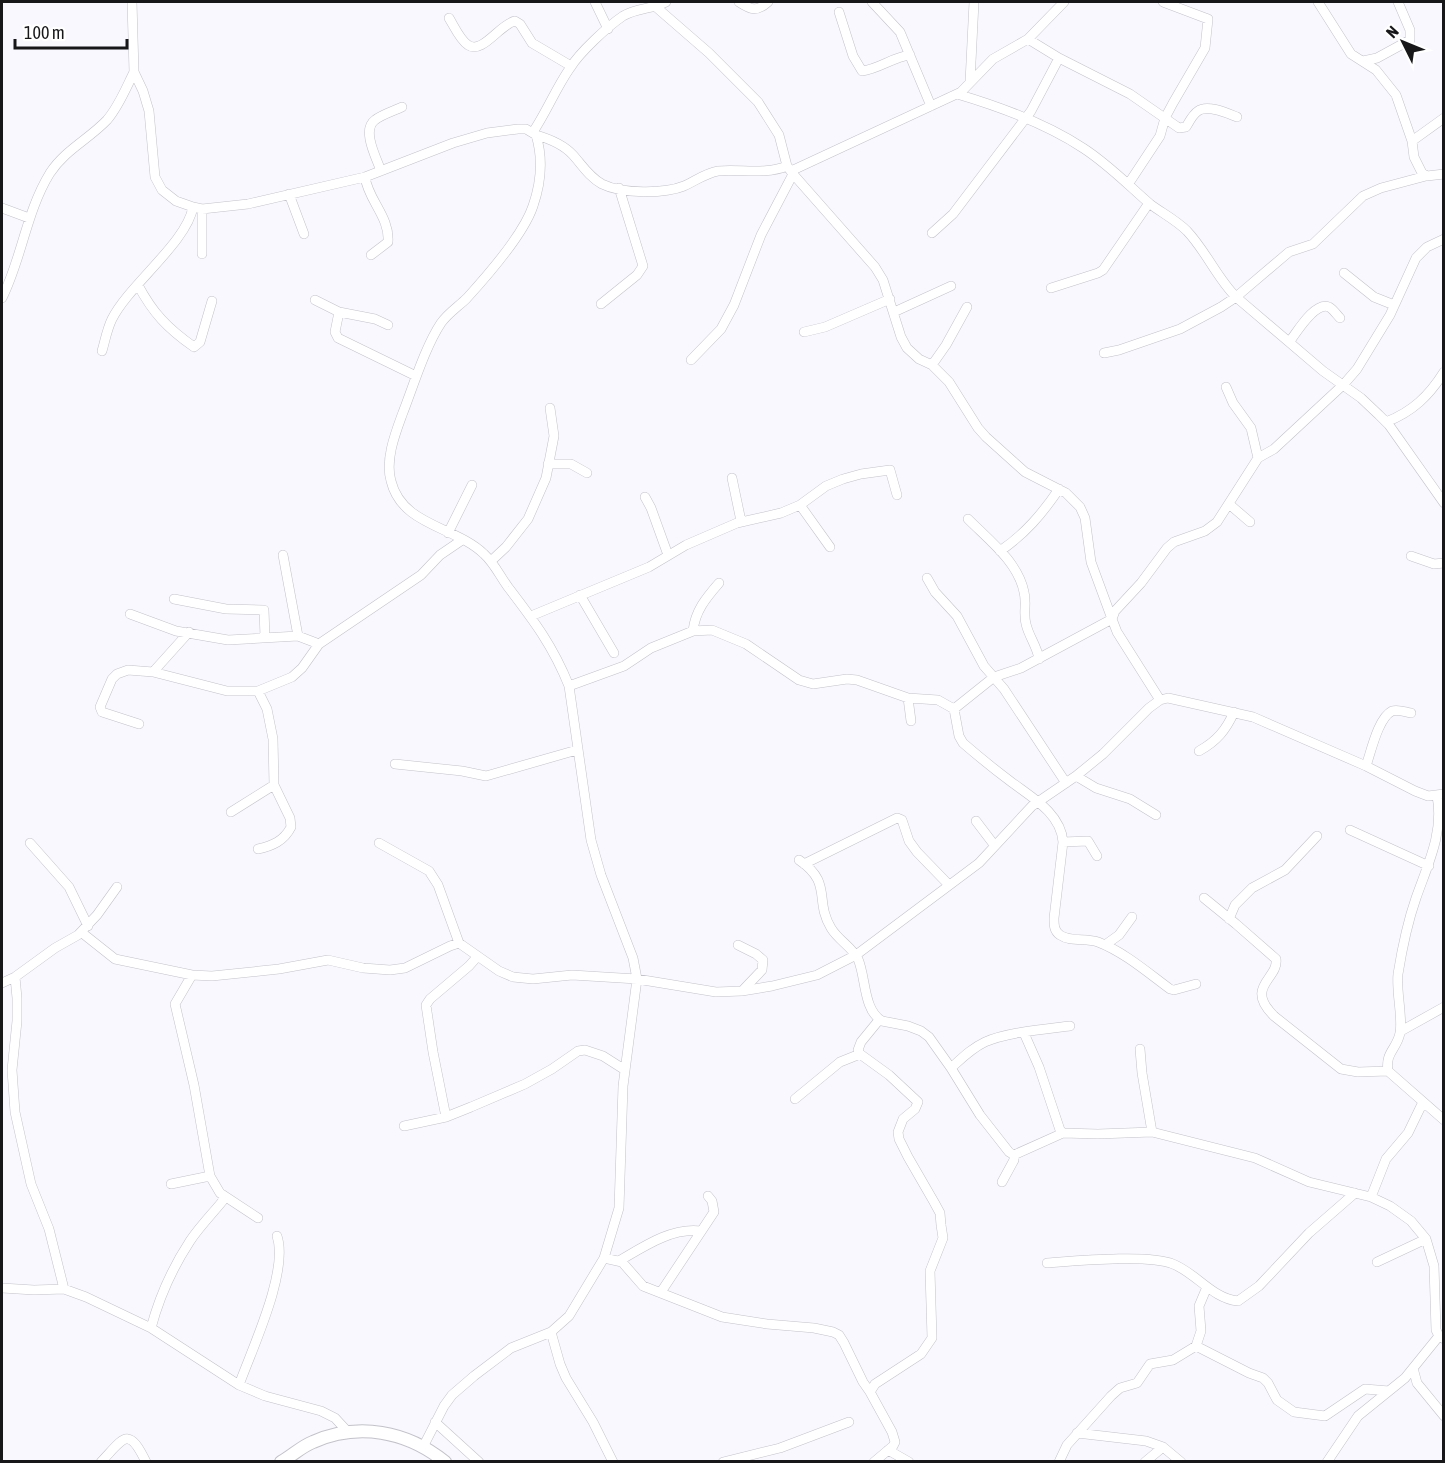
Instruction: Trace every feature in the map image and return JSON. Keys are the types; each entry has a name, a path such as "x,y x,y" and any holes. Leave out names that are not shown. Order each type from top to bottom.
{"street":[{"path":"132,2 134,72 149,111 155,177 162,190 176,201 197,208 248,204 365,177 487,133 518,129 551,139 571,153 591,176 603,184 619,189 649,192 667,190 717,171 790,170 957,94 993,59 1028,39 1064,2"},
{"path":"595,2 608,29"},
{"path":"423,1447 452,1395 511,1348 551,1332 570,1316 604,1258 619,1208 625,1070 638,979 633,958 601,875 591,840 569,686 553,649 491,561 480,550 414,516 405,507 391,481 393,440 416,376 436,331 500,257 533,207 541,158 535,133 571,66 608,29 626,15 666,2"},
{"path":"739,2 750,10 758,10 768,2"},
{"path":"872,2 900,32 931,106"},
{"path":"970,82 974,2"},
{"path":"1129,183 1160,136 1165,118 1205,48 1208,19 1163,2"},
{"path":"1318,2 1351,54 1376,70 1396,94 1412,141 1416,163 1426,176"},
{"path":"1363,61 1377,58 1410,40 1410,30 1398,2"},
{"path":"656,7 709,53 758,102 779,135 790,170 875,267 890,299 901,337 907,348 919,359 932,365 949,382 986,437 1025,472 1066,493 1080,507 1085,518 1091,562 1117,632 1160,700"},
{"path":"839,12 853,56 862,70 910,55"},
{"path":"449,18 467,45 474,48 483,46 503,27 515,21 520,24 532,43 571,66"},
{"path":"1028,39 1059,58 1130,94 1176,127 1183,129 1186,127 1196,112 1202,109 1237,117"},
{"path":"932,233 953,214 1026,118 1059,58"},
{"path":"2,298 29,218 50,173 76,144 106,120 117,105 134,72"},
{"path":"957,94 1026,118 1085,149 1129,183 1149,203 1187,232 1236,297 1323,371 1344,384 1386,422 1417,467 1436,489 1443,503"},
{"path":"381,171 369,135 370,125 375,120 402,107"},
{"path":"1412,141 1443,118"},
{"path":"691,360 721,329 734,305 761,235 790,170"},
{"path":"1104,353 1180,329 1236,297 1289,252 1313,244 1363,196 1381,188 1443,174"},
{"path":"365,177 366,185 384,220 388,236 388,242 371,255"},
{"path":"601,304 637,275 643,266 619,189"},
{"path":"290,194 304,234"},
{"path":"1051,288 1103,270 1149,203"},
{"path":"2,208 29,218"},
{"path":"197,208 202,254"},
{"path":"102,351 112,319 197,208"},
{"path":"954,709 994,677 1021,668 1112,619 1115,611 1141,583 1167,548 1174,542 1205,531 1217,522 1258,458 1274,448 1344,384 1357,369 1374,344 1416,258 1423,250 1443,239"},
{"path":"1344,273 1374,297 1394,305"},
{"path":"138,285 158,318 194,346 200,342 212,301"},
{"path":"894,312 951,286"},
{"path":"804,332 825,327 890,299"},
{"path":"315,300 339,312 375,319 388,325"},
{"path":"1290,341 1315,309 1321,306 1329,308 1340,318"},
{"path":"932,365 967,307"},
{"path":"339,312 335,332 338,338 416,376"},
{"path":"1386,422 1406,413 1419,403 1443,374"},
{"path":"1226,387 1233,404 1251,428 1258,458"},
{"path":"491,561 506,547 528,519 546,478 554,436 550,408"},
{"path":"548,464 571,464 587,473"},
{"path":"531,616 649,567 668,555 741,521 782,513 800,505 826,486 843,479 887,469 892,472 897,495"},
{"path":"732,478 741,521"},
{"path":"448,533 472,485"},
{"path":"1000,551 1021,536 1059,489"},
{"path":"645,497 668,555"},
{"path":"1229,504 1250,522"},
{"path":"800,505 830,547"},
{"path":"968,519 1013,566 1022,582 1025,594 1026,627 1037,649 1039,659"},
{"path":"139,724 102,712 100,707 108,686 117,674 128,670 153,672 227,691 258,691 292,678 319,644 421,575 440,555 462,540"},
{"path":"283,555 298,636"},
{"path":"1411,556 1434,564 1443,564"},
{"path":"927,578 935,592 957,616 984,666 1004,689 1066,783"},
{"path":"693,630 694,619 700,607 719,583"},
{"path":"580,595 614,653"},
{"path":"174,599 226,609 264,610 266,638"},
{"path":"130,614 176,631 228,640 298,636 319,644"},
{"path":"569,686 624,666 651,648 693,630 717,630 746,644 799,680 813,684 847,679 857,680 908,698 938,700 954,709"},
{"path":"153,672 189,632"},
{"path":"258,691 267,709 273,739 274,785 290,818 291,827 280,841 272,846 258,849"},
{"path":"908,698 911,721"},
{"path":"379,843 429,871 438,885 459,944 513,977 532,979 572,975 638,979 716,992 772,987 817,975 856,955 979,863 1038,801 1076,776 1103,754 1160,700 1168,698 1234,712 1253,717 1366,766 1415,791 1428,796 1440,795 1437,835 1415,899 1398,975 1401,1031 1388,1058 1388,1071"},
{"path":"954,709 959,736 963,743 1038,801 1059,825 1063,842 1054,928 1058,934 1066,938 1096,941 1105,945 1131,960 1170,989 1196,984"},
{"path":"1366,766 1383,719 1390,712 1397,710 1411,713"},
{"path":"1199,751 1227,729 1234,712"},
{"path":"395,764 462,771 486,776 577,750"},
{"path":"1076,776 1096,788 1130,799 1156,815"},
{"path":"231,812 274,785"},
{"path":"949,885 917,852 909,841 902,820 897,818 801,862 820,882 824,909 830,926 856,955 862,968 869,1001 875,1016 879,1020 921,1031 928,1037 951,1068 980,1115 1009,1152 1014,1155"},
{"path":"976,821 995,846"},
{"path":"1350,831 1428,866"},
{"path":"1229,919 1235,905 1252,888 1285,870 1317,836"},
{"path":"1063,842 1088,841 1097,856"},
{"path":"30,843 69,887 85,929 115,959 192,975 221,975 279,969 328,960 363,968 390,970 405,968 450,946 459,944"},
{"path":"2,983 15,977 85,929 117,887"},
{"path":"1204,898 1276,959 1276,967 1263,987 1262,997 1266,1008 1274,1016 1341,1069 1358,1072 1388,1071 1443,1120"},
{"path":"1105,945 1119,935 1132,917"},
{"path":"738,945 763,960 762,970 742,991"},
{"path":"446,1117 426,1005 477,957"},
{"path":"192,975 175,1004 190,1068 210,1176 220,1193 258,1218"},
{"path":"15,977 17,998 12,1070 15,1112 31,1184 49,1229 64,1289"},
{"path":"1401,1031 1443,1006"},
{"path":"870,1392 875,1384 921,1354 932,1338 930,1271 943,1238 940,1214 899,1139 903,1119 917,1106 918,1102 858,1050 861,1042 879,1020"},
{"path":"951,1068 968,1052 986,1041 1070,1026"},
{"path":"1024,1033 1040,1067 1060,1130 1063,1133"},
{"path":"1140,1048 1152,1132"},
{"path":"404,1126 446,1117 525,1084 578,1051 585,1050 603,1056 625,1070"},
{"path":"795,1099 840,1062 860,1054"},
{"path":"1371,1197 1386,1160 1408,1133 1423,1102"},
{"path":"1014,1155 1063,1133 1152,1132 1256,1158 1309,1182 1371,1197 1390,1206 1411,1221 1426,1239 1434,1266 1436,1330 1441,1338 1389,1391 1358,1416 1326,1461"},
{"path":"1002,1182 1014,1161 1014,1155"},
{"path":"171,1184 210,1176"},
{"path":"1047,1263 1140,1260 1162,1262 1172,1264 1207,1287 1232,1301 1238,1301 1244,1299 1259,1286 1309,1233 1355,1193"},
{"path":"661,1292 714,1212 712,1201 708,1196"},
{"path":"151,1328 160,1301 183,1252 225,1197"},
{"path":"619,1261 672,1234 686,1230 701,1231"},
{"path":"239,1385 277,1277 281,1257 277,1236"},
{"path":"1377,1262 1426,1239"},
{"path":"604,1258 619,1261 643,1286 722,1317 813,1328 839,1335 895,1442 874,1461"},
{"path":"2,1287 28,1290 64,1289 86,1297 151,1328 239,1385 265,1396 321,1411 335,1418 347,1431"},
{"path":"1059,1461 1063,1451 1077,1433 1115,1391 1137,1383 1150,1364 1173,1360 1196,1346 1201,1331 1199,1306 1207,1287"},
{"path":"551,1332 566,1378 593,1422 613,1461"},
{"path":"1196,1346 1263,1378 1277,1400 1294,1412 1325,1416 1365,1389 1389,1391"},
{"path":"1413,1368 1417,1383 1443,1416"},
{"path":"435,1422 479,1461"},
{"path":"723,1461 780,1448 849,1422"},
{"path":"281,1461 295,1457 312,1442 347,1431 394,1433 445,1461"},
{"path":"1077,1433 1146,1441 1163,1447 1181,1461"},
{"path":"101,1461 122,1439 127,1437 138,1446 146,1461"},
{"path":"1145,1461 1163,1447"},
{"path":"888,1450 909,1461"}]}
